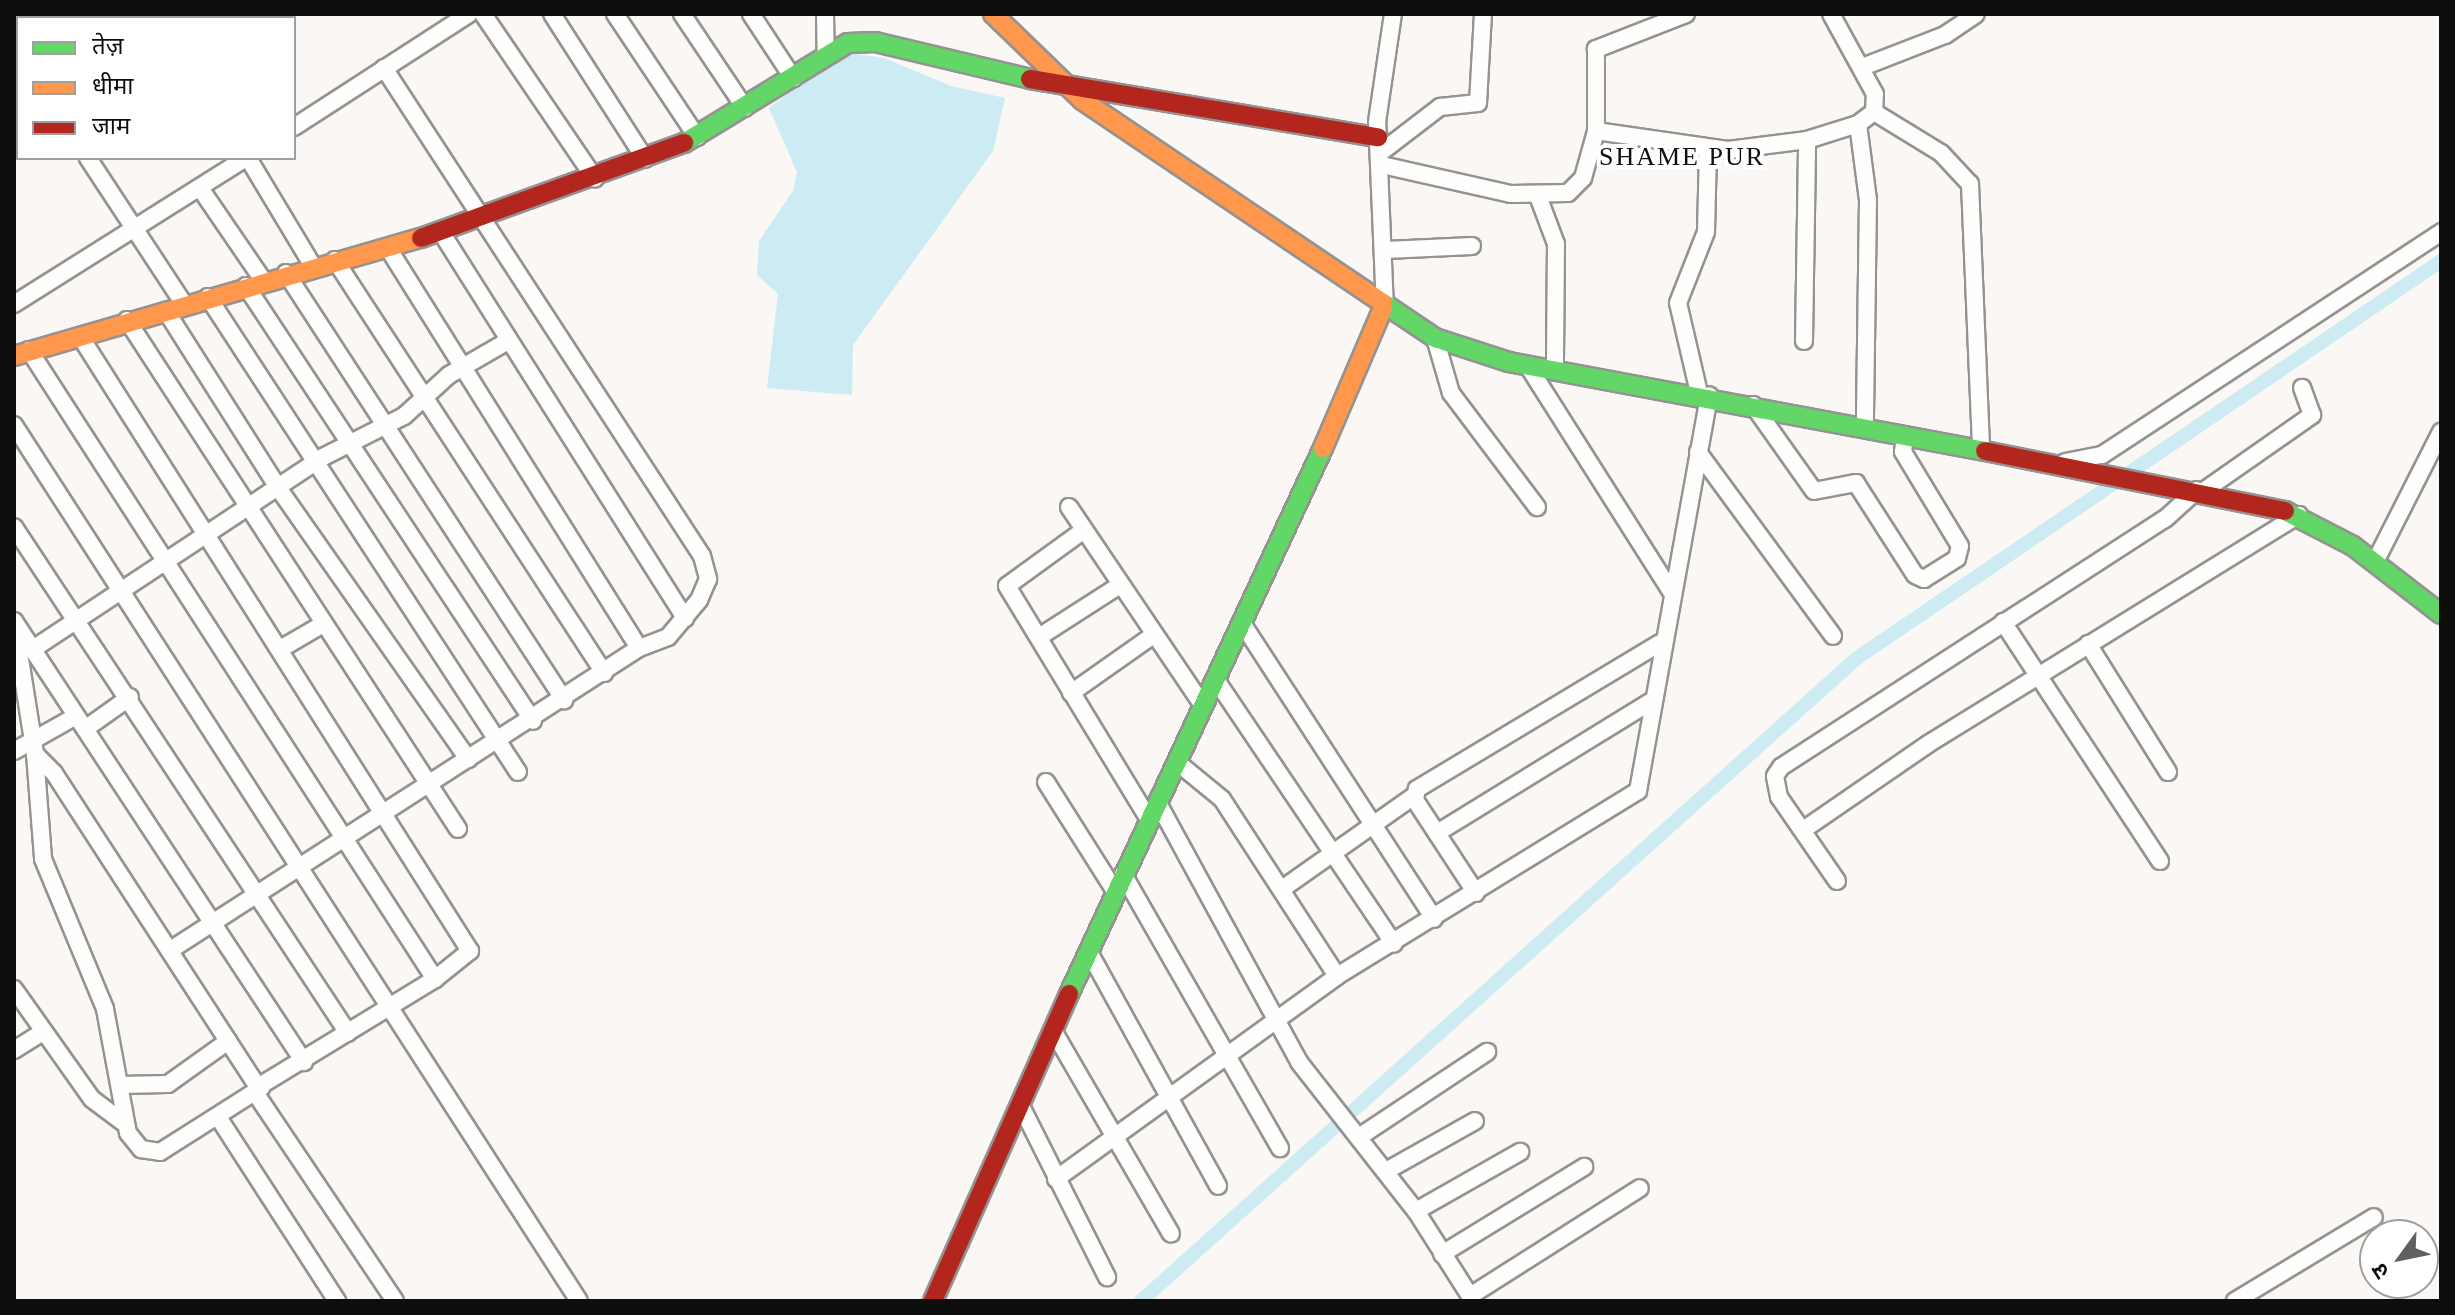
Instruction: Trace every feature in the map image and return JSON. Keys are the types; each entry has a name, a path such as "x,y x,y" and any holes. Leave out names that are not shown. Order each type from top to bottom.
{"street":[{"path":"296,126 469,14"},
{"path":"483,14 595,179"},
{"path":"552,14 645,159"},
{"path":"615,14 697,137"},
{"path":"682,14 745,108"},
{"path":"751,14 793,78"},
{"path":"993,14 1061,83 1384,308 1435,338 1528,366 1704,394 1865,424 1981,450 2145,478 2299,515 2375,562 2441,614"},
{"path":"933,1301 1115,891 1244,626 1384,308 1386,250 1380,152 1393,14"},
{"path":"1380,152 1440,107 1478,103 1483,14"},
{"path":"435,979 164,561 22,353 286,273 441,232 595,179 697,137 793,78 826,53 875,42 971,69 1061,83 1380,152 1538,196 1578,186 1596,131 1596,49 1686,14"},
{"path":"1831,14 1865,66 1874,112 1949,159 1970,184 1981,450"},
{"path":"1865,66 1945,35 1976,14"},
{"path":"823,17 826,53"},
{"path":"172,949 302,869 496,739 533,721 639,648 668,637 705,590 702,556 485,218 384,68"},
{"path":"1596,131 1708,149 1807,140 1858,124 1874,112"},
{"path":"1858,124 1868,200 1865,424"},
{"path":"1804,341 1807,140"},
{"path":"1056,1179 1230,1058 1337,976 1394,944 1638,791 1660,643 1698,452 1704,394 1678,303 1706,232 1708,149"},
{"path":"89,160 133,227 279,489 468,759"},
{"path":"14,304 244,160"},
{"path":"248,160 313,266"},
{"path":"200,188 350,443 533,721"},
{"path":"1538,196 1556,244 1555,368"},
{"path":"441,232 685,618"},
{"path":"2060,463 2102,455 2441,232"},
{"path":"1386,250 1472,246"},
{"path":"388,248 639,648"},
{"path":"335,260 604,673"},
{"path":"286,273 564,700"},
{"path":"208,297 518,772"},
{"path":"127,320 247,509 458,829"},
{"path":"14,989 92,1099 125,1124 141,1149 160,1152 220,1120 258,1091 435,979 465,957 470,944 80,336"},
{"path":"1435,338 1451,393 1537,507"},
{"path":"36,647 316,462 386,425 463,366 508,341"},
{"path":"1528,366 1671,591"},
{"path":"1837,881 1806,828 1779,797 1775,776 1781,767 2165,519 2201,490 2312,415 2302,388"},
{"path":"1751,403 1814,491 1856,483 1915,575 1924,579 1957,558 1960,546 1903,452 1905,435"},
{"path":"14,425 579,1301"},
{"path":"2375,562 2441,432"},
{"path":"1698,452 1833,636"},
{"path":"1069,507 1152,636 1204,707"},
{"path":"1806,828 2040,673 2299,515"},
{"path":"14,527 78,618 348,1033"},
{"path":"1084,530 1007,582 1149,820"},
{"path":"1039,637 1120,585"},
{"path":"14,621 36,647 81,722 304,1062"},
{"path":"14,621 35,748 43,859 105,1009 125,1124"},
{"path":"2003,622 2040,673 2160,861"},
{"path":"282,648 323,624"},
{"path":"1244,626 1434,919"},
{"path":"1071,693 1152,636"},
{"path":"1282,889 1375,826 1414,796 1421,786 1660,643"},
{"path":"2088,644 2168,772"},
{"path":"1216,680 1394,944"},
{"path":"14,751 35,748 130,697"},
{"path":"1437,833 1650,702"},
{"path":"35,748 172,949 258,1091 395,1301"},
{"path":"1178,763 1222,799 1337,976"},
{"path":"1046,782 1115,891"},
{"path":"1414,796 1476,893"},
{"path":"1158,803 1280,1019 1299,1062 1416,1211 1472,1298 1640,1188"},
{"path":"1123,874 1280,1148"},
{"path":"1089,952 1218,1186"},
{"path":"14,1050 43,1032"},
{"path":"1054,1032 1118,1137 1171,1234"},
{"path":"120,1085 168,1084 228,1041"},
{"path":"1359,1137 1487,1052"},
{"path":"1020,1104 1107,1277"},
{"path":"220,1120 337,1301"},
{"path":"1386,1171 1475,1121"},
{"path":"1416,1211 1520,1152"},
{"path":"1442,1254 1584,1167"},
{"path":"2235,1301 2374,1217"}],"water":[{"path":"841,52 884,58 951,86 1005,98 993,151 853,345 852,395 767,388 778,294 757,275 759,241 793,191 797,172 769,108"}],"waterway":[{"path":"1141,1301 1857,658 2441,261"}],"traffic: fast":[{"path":"684,143 848,43 875,42 1030,79"},
{"path":"1383,303 1435,338 1509,362 1985,451"},
{"path":"1069,994 1323,448"},
{"path":"2285,511 2353,546 2441,614"}],"traffic: slow":[{"path":"993,14 1082,100 1383,303"},
{"path":"14,356 421,238"},
{"path":"1323,448 1383,308"}],"traffic: jam":[{"path":"1030,79 1378,137"},
{"path":"421,238 684,143"},
{"path":"1985,451 2285,511"},
{"path":"933,1301 1069,994"}],"district":[{"name":"SHAME PUR","path":"1682,157"}]}
